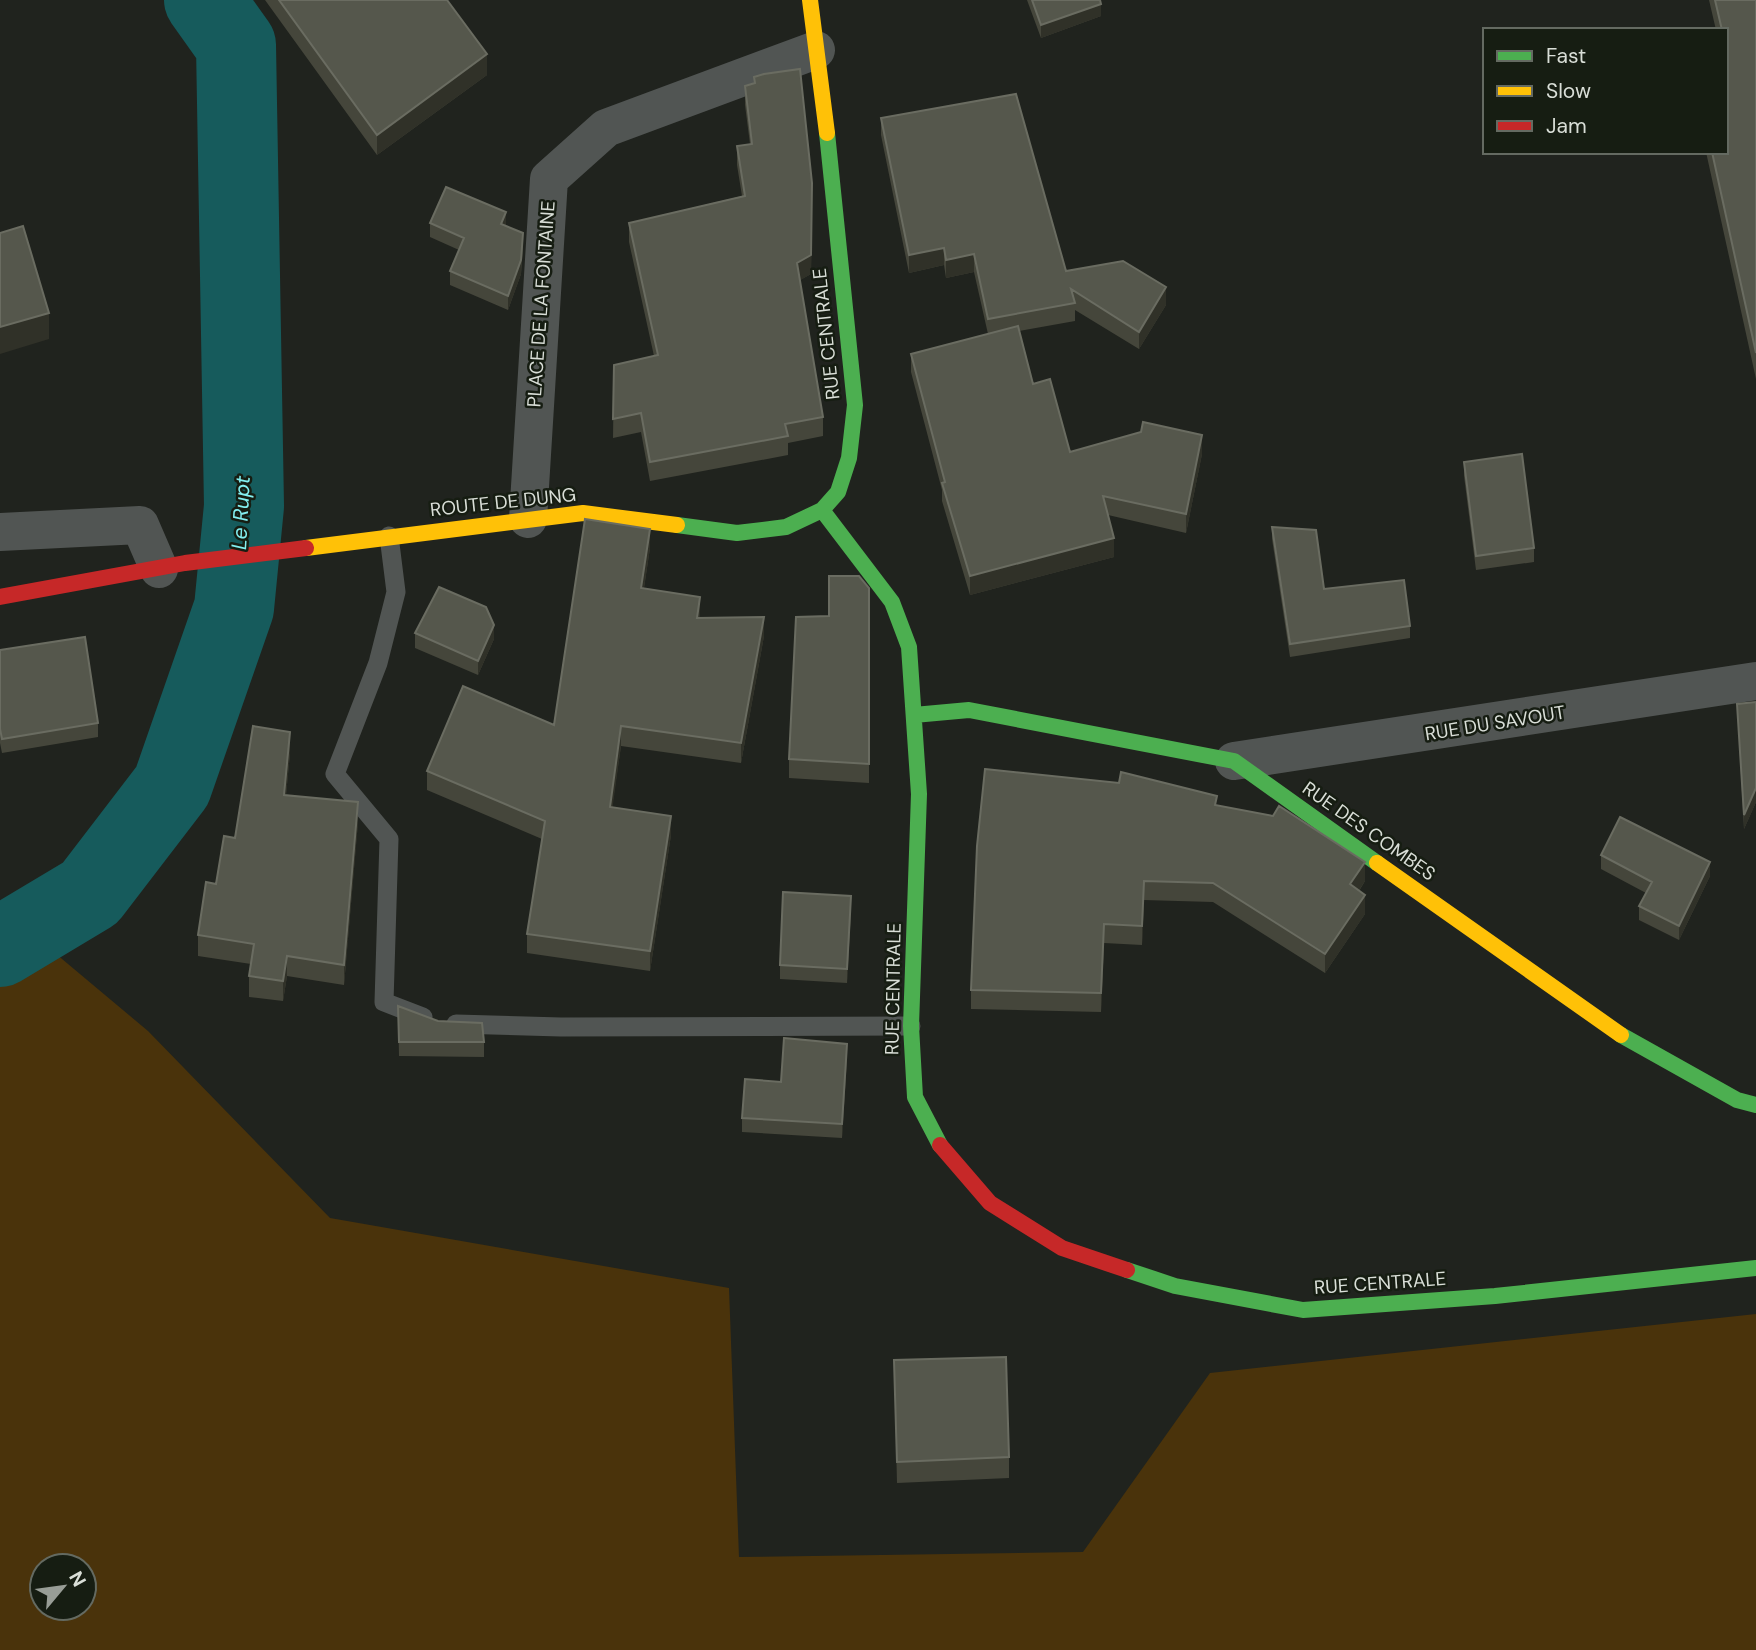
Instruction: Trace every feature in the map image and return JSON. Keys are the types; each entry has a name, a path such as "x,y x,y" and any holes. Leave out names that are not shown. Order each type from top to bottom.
{"main road":[{"name":"RUE CENTRALE","path":"810,0 855,405 849,458 838,492 822,510 892,602 909,647 919,794 911,1026 915,1097 937,1141 990,1203 1062,1248 1175,1286 1303,1310 1495,1296 1756,1268"},
{"name":"ROUTE DE DUNG","path":"0,597 172,566 302,547 583,513 737,533 786,527 822,510"},
{"name":"RUE DES COMBES","path":"914,715 969,710 1234,761 1609,1028 1737,1100 1756,1105"}],"street":[{"name":"PLACE DE LA FONTAINE","path":"527,519 549,179 607,128 816,50"},
{"path":"0,532 140,524 172,566"},
{"name":"RUE DU SAVOUT","path":"1234,761 1756,681"}],"lane":[{"path":"388,536 396,592 378,663 335,774 389,839 384,1002 439,1023 561,1027 911,1026"}],"shaded area":[{"path":"0,907 148,1031 330,1218 729,1288 739,1557 1083,1552 1210,1373 1756,1314 1756,1650 0,1650"}],"building":[{"path":"279,0 447,0 487,54 377,135"},
{"path":"1032,0 1100,0 1101,4 1041,25"},
{"path":"1715,0 1756,0 1756,353 1712,154 1728,154 1728,28 1722,28"},
{"path":"800,69 812,183 811,255 797,263 823,417 785,424 788,436 650,462 641,413 613,419 614,365 658,355 629,223 745,196 737,146 752,144 745,86 755,83 754,77"},
{"path":"1016,94 1066,271 1123,261 1166,287 1139,332 1071,289 1075,303 988,319 974,254 946,260 944,248 909,255 881,118"},
{"path":"446,187 506,212 501,224 523,233 521,260 508,296 450,271 464,238 430,223"},
{"path":"23,226 49,313 0,327 0,233"},
{"path":"1018,326 1033,384 1050,379 1070,452 1141,432 1143,422 1202,435 1186,514 1103,496 1114,538 970,576 942,483 945,482 911,354"},
{"path":"1522,454 1534,548 1476,556 1464,462"},
{"path":"585,519 650,529 641,588 700,597 697,618 764,617 741,743 621,726 610,807 671,816 650,951 527,934 545,821 427,771 463,686 554,725"},
{"path":"1272,527 1316,530 1324,589 1404,580 1410,626 1290,644"},
{"path":"829,576 859,576 869,588 869,764 789,759 796,617 829,616"},
{"path":"439,587 486,607 494,625 478,661 415,633"},
{"path":"85,637 98,723 2,739 0,650"},
{"path":"1756,702 1756,788 1744,815 1737,704"},
{"path":"253,726 290,732 284,795 358,802 344,965 287,956 283,981 249,976 254,944 198,935 206,882 216,884 224,836 235,838"},
{"path":"985,769 1119,783 1121,772 1217,796 1215,805 1273,816 1279,806 1365,862 1350,884 1365,895 1325,954 1213,883 1144,881 1142,926 1104,924 1101,993 971,990 977,846"},
{"path":"1620,817 1710,862 1679,926 1639,906 1652,882 1601,855"},
{"path":"783,892 851,896 847,969 780,965"},
{"path":"398,1006 438,1021 482,1023 484,1042 399,1042"},
{"path":"784,1038 847,1044 842,1124 742,1118 745,1079 781,1082"},
{"path":"1006,1357 1009,1457 897,1462 894,1360"}],"waterway":[{"name":"Le Rupt","path":"0,947 90,893 172,786 234,608 244,506 236,45 204,0"}],"traffic: fast":[{"path":"677,525 737,533 786,527 822,510 838,492 849,458 855,405 827,133"},
{"path":"822,510 892,602 909,647 919,794 911,1026 915,1097 940,1145"},
{"path":"914,715 969,710 1234,761 1377,863"},
{"path":"1621,1035 1737,1100 1756,1105"},
{"path":"1127,1270 1175,1286 1303,1310 1495,1296 1756,1268"}],"traffic: slow":[{"path":"810,0 827,133"},
{"path":"306,548 583,513 677,525"},
{"path":"1377,863 1621,1035"}],"traffic: jam":[{"path":"0,597 185,563 306,548"},
{"path":"940,1145 990,1203 1062,1248 1127,1270"}]}
